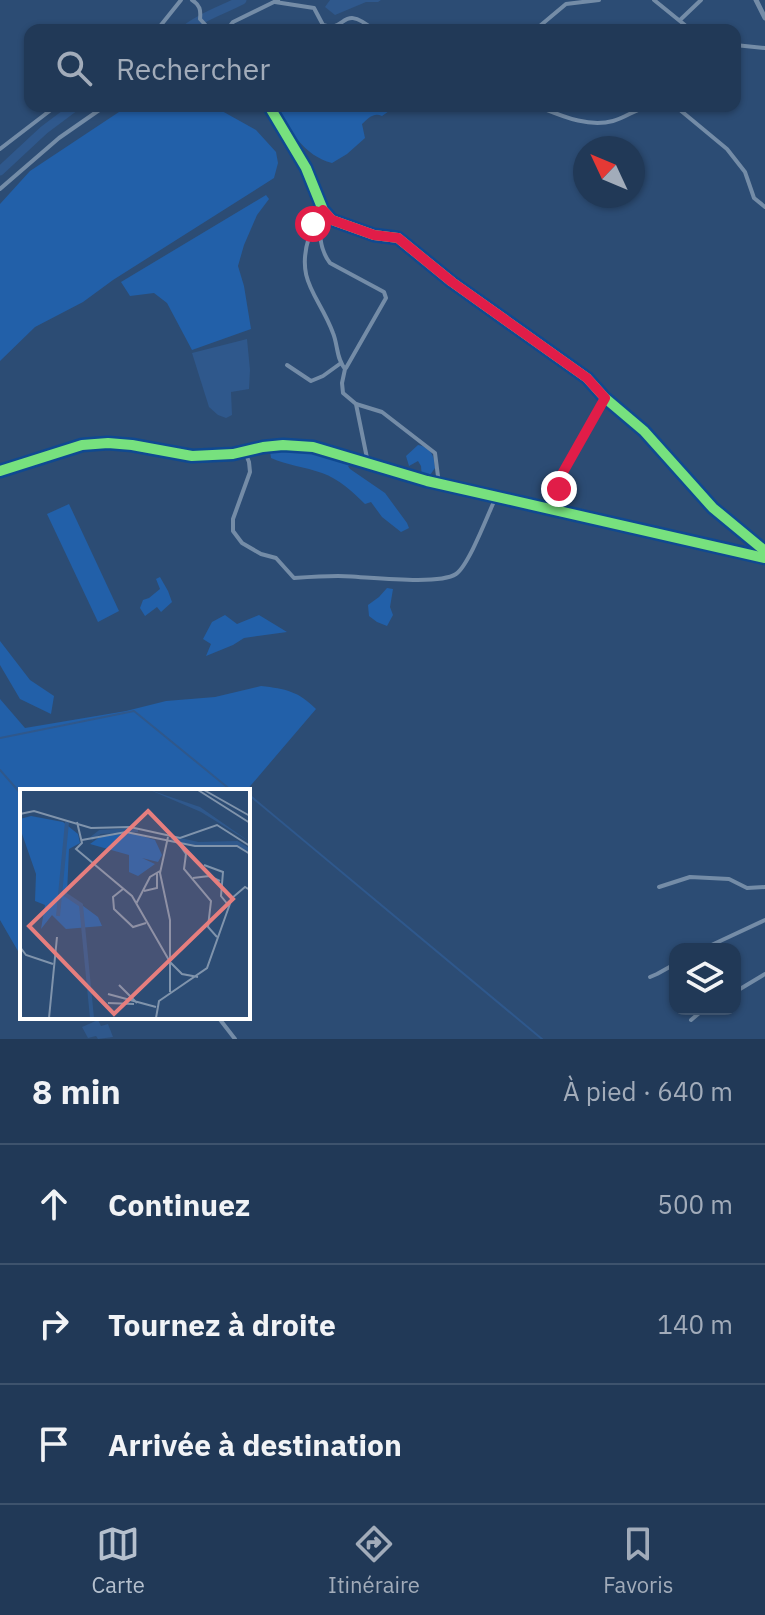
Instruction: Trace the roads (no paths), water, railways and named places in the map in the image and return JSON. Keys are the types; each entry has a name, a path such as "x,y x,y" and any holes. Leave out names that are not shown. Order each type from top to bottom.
{"street":[{"path":"162,24 181,0"},
{"path":"542,24 566,4 599,0"},
{"path":"654,0 684,24"},
{"path":"679,20 682,21 701,0"},
{"path":"756,0 765,18"},
{"path":"196,1 201,11 200,19 205,24"},
{"path":"232,24 276,1 314,8 322,24"},
{"path":"340,24 354,17 366,24"},
{"path":"741,46 765,48"},
{"path":"0,149 48,112"},
{"path":"0,189 59,138 96,112"},
{"path":"273,112 306,168 322,211 332,220 374,235 398,238 452,282 587,378 644,431 713,508 765,551"},
{"path":"554,112 600,124 636,112"},
{"path":"682,112 727,149 745,172 754,198 765,207"},
{"path":"322,211 313,224 307,243 304,263 306,281 334,336 345,369"},
{"path":"322,211 319,231 325,257 330,263 384,292 386,298 345,369 343,393 356,404 382,412 435,453 439,484"},
{"path":"287,365 311,381 341,363"},
{"path":"564,511 558,500 562,474 605,398"},
{"path":"356,404 368,463"},
{"path":"0,471 82,445 108,443 192,456 233,454 283,445 313,447 439,484 765,558"},
{"path":"245,452 250,472 233,519 233,531 242,543 276,558 294,578 336,576 414,580 456,574 496,497"},
{"path":"659,887 690,877 729,879 747,888 765,887"},
{"path":"716,943 765,920"},
{"path":"650,977 669,967"},
{"path":"741,988 765,974"},
{"path":"691,1020 697,1015"},
{"path":"220,1019 235,1039"}],"waterway":[{"path":"194,24 242,0"},
{"path":"0,171 68,112"},
{"path":"0,738 134,711 230,789"},
{"path":"0,770 20,793"},
{"path":"250,796 542,1039"}]}
